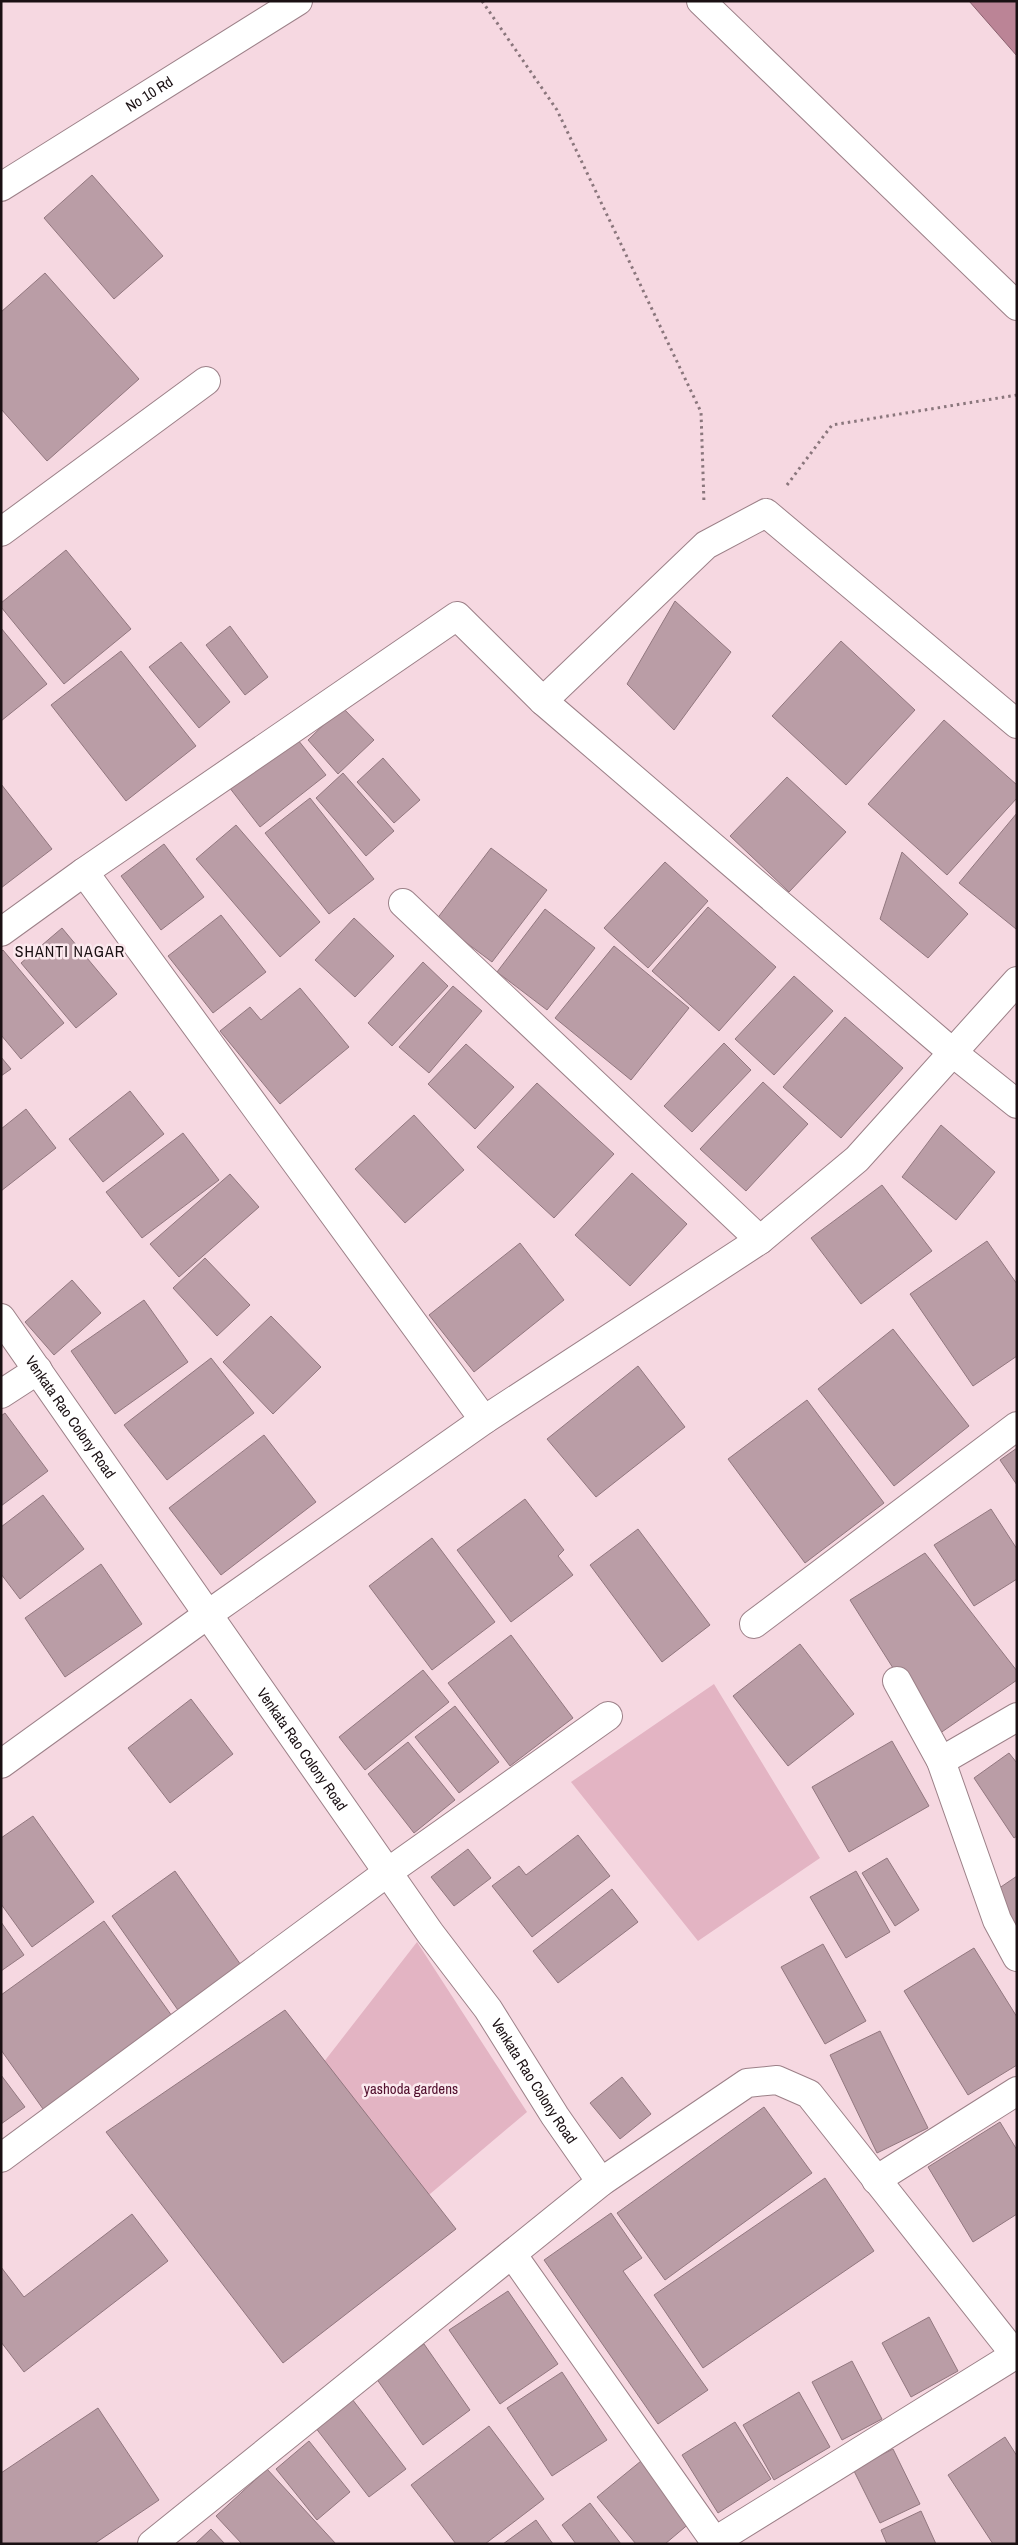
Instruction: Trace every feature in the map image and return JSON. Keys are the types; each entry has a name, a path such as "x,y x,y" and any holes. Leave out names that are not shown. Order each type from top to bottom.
{"street":[{"name":"No 10 Rd","path":"1,187 298,1"},
{"path":"700,1 1017,306"},
{"path":"1,532 206,381"},
{"path":"543,701 706,545 766,513 1017,724"},
{"path":"1,932 84,872 457,616 543,701 952,1052 1017,1104"},
{"path":"84,872 484,1420"},
{"path":"403,903 760,1240"},
{"path":"1,1764 207,1615 484,1420 760,1240 857,1159 1017,981"},
{"name":"Venkata Rao Colony Road","path":"1,1318 430,1934 488,2009 554,2116 601,2182"},
{"path":"1,1394 38,1370"},
{"path":"754,1624 1017,1426"},
{"path":"896,1682 940,1761 997,1920 1017,1956"},
{"path":"1,2158 388,1872 608,1716"},
{"path":"940,1761 1017,1717"},
{"path":"152,2544 601,2182 747,2083 777,2080 809,2094 1016,2356 725,2535 714,2538 512,2254"},
{"path":"876,2180 1017,2091"}],"path":[{"path":"482,1 557,110 701,412 706,545"},
{"path":"766,513 832,425 1017,395"}],"green space":[{"path":"714,1684 820,1858 698,1941 571,1782"},
{"name":"yashoda gardens","path":"417,1942 527,2112 417,2205 292,2103"}],"shaded area":[{"path":"969,1 1017,1 1017,56"}],"building":[{"path":"92,175 163,256 114,299 44,218"},
{"path":"45,273 139,379 47,461 1,409 1,312"},
{"path":"66,550 131,629 64,684 1,607 1,603"},
{"path":"675,601 731,652 674,730 627,684"},
{"path":"230,626 268,677 245,695 206,645"},
{"path":"1,628 47,684 1,721"},
{"path":"841,641 915,710 846,785 772,716"},
{"path":"181,642 230,702 199,728 149,667"},
{"path":"121,651 196,746 126,801 51,705"},
{"path":"342,707 374,740 338,774 308,740"},
{"path":"944,720 1017,785 1017,798 947,875 868,804"},
{"path":"294,735 326,775 260,827 229,787"},
{"path":"383,758 420,800 394,823 357,782"},
{"path":"343,773 394,831 366,856 316,798"},
{"path":"787,777 846,832 789,892 730,836"},
{"path":"1,784 52,849 1,888"},
{"path":"310,798 374,879 329,914 265,833"},
{"path":"1017,813 1017,928 1016,929 959,883"},
{"path":"236,825 320,922 280,957 196,859"},
{"path":"164,844 204,897 161,930 121,876"},
{"path":"491,848 547,890 492,962 436,920"},
{"path":"902,852 968,914 928,958 880,919"},
{"path":"665,862 708,901 648,968 604,928"},
{"path":"708,907 776,967 719,1031 652,971"},
{"path":"545,909 595,948 547,1010 497,972"},
{"path":"221,915 266,972 213,1013 168,956"},
{"path":"354,918 394,956 355,997 315,960"},
{"path":"62,928 117,994 76,1028 21,963"},
{"path":"614,946 689,1008 631,1080 555,1018"},
{"path":"3,950 64,1023 21,1059 1,1035 1,952"},
{"path":"423,962 448,986 392,1046 368,1023"},
{"path":"794,976 833,1011 774,1075 735,1039"},
{"path":"453,986 482,1011 429,1073 399,1047"},
{"path":"300,988 349,1047 280,1104 220,1031 250,1007 261,1020"},
{"path":"845,1017 903,1068 841,1138 783,1087"},
{"path":"724,1043 751,1070 692,1132 664,1106"},
{"path":"466,1044 514,1087 475,1129 428,1084"},
{"path":"1,1057 11,1069 1,1076"},
{"path":"763,1082 808,1124 746,1191 700,1149"},
{"path":"537,1083 614,1154 554,1218 477,1147"},
{"path":"130,1091 164,1134 103,1182 69,1139"},
{"path":"26,1109 56,1148 1,1191 1,1129"},
{"path":"414,1115 464,1170 405,1223 355,1169"},
{"path":"941,1125 995,1172 956,1220 902,1177"},
{"path":"183,1133 219,1180 142,1238 106,1192"},
{"path":"632,1173 687,1224 630,1286 575,1235"},
{"path":"230,1174 259,1207 179,1277 150,1244"},
{"path":"882,1185 932,1251 861,1304 811,1238"},
{"path":"987,1241 1017,1284 1017,1356 973,1386 910,1294"},
{"path":"520,1243 564,1300 474,1372 429,1315"},
{"path":"205,1258 250,1305 217,1336 173,1288"},
{"path":"72,1280 101,1313 54,1355 25,1322"},
{"path":"144,1300 188,1362 115,1414 71,1351"},
{"path":"271,1316 321,1367 273,1414 223,1362"},
{"path":"893,1329 969,1426 894,1486 818,1389"},
{"path":"211,1358 254,1413 167,1480 124,1425"},
{"path":"638,1366 685,1427 596,1497 547,1439"},
{"path":"807,1400 884,1503 805,1563 728,1459"},
{"path":"5,1413 48,1471 1,1506 1,1416"},
{"path":"264,1435 316,1502 221,1575 169,1508"},
{"path":"1017,1448 1017,1485 1000,1460"},
{"path":"43,1495 84,1549 20,1599 1,1574 1,1527"},
{"path":"525,1499 564,1550 558,1556 573,1575 511,1622 457,1550"},
{"path":"991,1509 1017,1549 1017,1579 974,1606 934,1545"},
{"path":"638,1529 710,1625 662,1662 590,1565"},
{"path":"432,1538 495,1622 432,1670 369,1586"},
{"path":"925,1553 1017,1671 1017,1680 936,1736 850,1600"},
{"path":"101,1564 142,1624 65,1677 25,1618"},
{"path":"511,1635 573,1718 510,1766 448,1683"},
{"path":"800,1644 854,1714 788,1766 733,1696"},
{"path":"423,1670 449,1702 365,1770 339,1737"},
{"path":"191,1699 233,1754 170,1803 128,1748"},
{"path":"455,1706 499,1762 459,1793 415,1737"},
{"path":"892,1741 929,1806 849,1852 812,1787"},
{"path":"408,1742 455,1800 414,1833 368,1774"},
{"path":"1009,1753 1017,1763 1017,1836 1014,1838 974,1778"},
{"path":"33,1816 94,1902 32,1947 1,1904 1,1838"},
{"path":"578,1835 610,1876 532,1937 492,1886 519,1866 526,1875"},
{"path":"468,1849 491,1878 454,1906 431,1877"},
{"path":"887,1858 919,1910 895,1926 862,1873"},
{"path":"175,1871 243,1968 180,2013 112,1916"},
{"path":"856,1871 890,1932 846,1958 810,1897"},
{"path":"1017,1876 1017,1929 992,1893"},
{"path":"612,1889 638,1922 558,1983 533,1951"},
{"path":"104,1921 177,2023 48,2116 1,2050 1,1995"},
{"path":"1,1922 24,1955 1,1971"},
{"path":"823,1944 866,2021 825,2044 781,1967"},
{"path":"974,1948 1017,2017 1017,2065 968,2095 904,1991"},
{"path":"285,2010 456,2229 283,2363 106,2132"},
{"path":"880,2031 928,2128 877,2153 830,2055"},
{"path":"1,2075 25,2107 1,2124"},
{"path":"622,2077 651,2114 620,2139 590,2103"},
{"path":"764,2107 812,2173 665,2280 617,2213"},
{"path":"1000,2122 1017,2150 1017,2214 973,2242 928,2167"},
{"path":"825,2178 874,2251 703,2368 654,2295"},
{"path":"611,2213 642,2258 623,2271 708,2390 658,2424 544,2260"},
{"path":"132,2214 168,2261 24,2372 1,2342 1,2267 24,2297"},
{"path":"508,2291 558,2364 500,2404 449,2330"},
{"path":"929,2317 958,2371 911,2397 882,2343"},
{"path":"424,2344 470,2410 423,2445 376,2378"},
{"path":"852,2361 882,2419 842,2440 812,2382"},
{"path":"562,2372 607,2440 552,2476 507,2408"},
{"path":"799,2392 830,2447 774,2480 743,2425"},
{"path":"352,2399 406,2469 369,2497 315,2427"},
{"path":"98,2408 159,2500 94,2544 1,2544 1,2473"},
{"path":"735,2422 771,2479 718,2513 682,2455"},
{"path":"489,2426 544,2499 485,2544 456,2544 411,2485"},
{"path":"1005,2437 1017,2456 1017,2544 993,2544 948,2475"},
{"path":"309,2441 350,2492 317,2520 276,2469"},
{"path":"893,2449 920,2504 880,2523 853,2469"},
{"path":"641,2461 691,2522 665,2544 636,2544 597,2497"},
{"path":"267,2469 336,2544 242,2544 216,2516"},
{"path":"590,2503 621,2544 576,2544 562,2525"},
{"path":"921,2511 936,2544 887,2544 881,2530"},
{"path":"536,2520 553,2544 503,2544"},
{"path":"211,2529 225,2544 195,2544"}],"district":[{"name":"SHANTI NAGAR","path":"70,951"}]}
